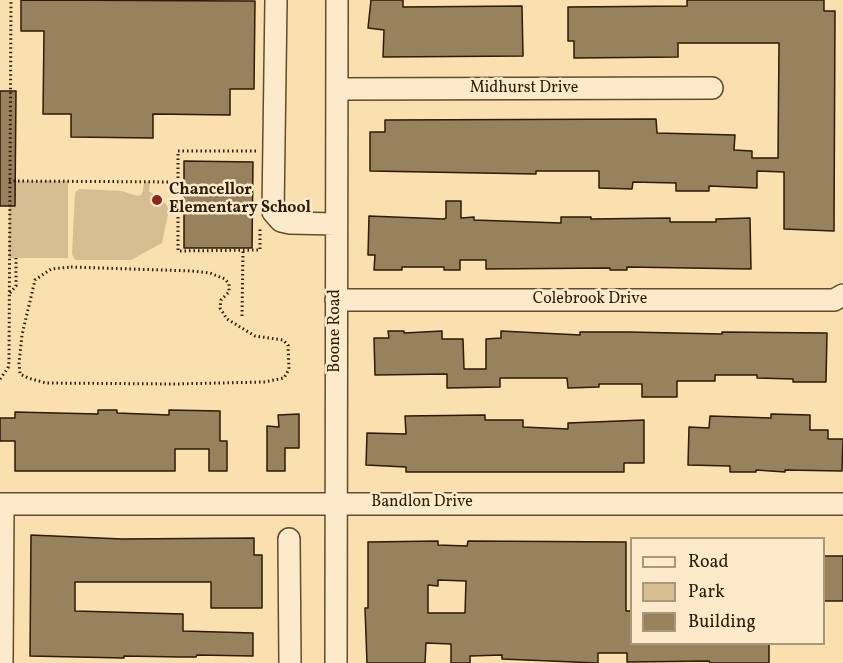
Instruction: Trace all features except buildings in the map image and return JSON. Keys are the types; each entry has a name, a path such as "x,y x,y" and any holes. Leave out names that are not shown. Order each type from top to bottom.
{"street":[{"path":"276,0 273,212 281,220 290,223 336,224"},
{"name":"Boone Road","path":"336,663 337,0"},
{"name":"Midhurst Drive","path":"337,89 712,88"},
{"name":"Colebrook Drive","path":"336,300 834,300 843,296"},
{"path":"2,504 2,663"},
{"name":"Bandlon Drive","path":"2,504 843,504"},
{"path":"289,539 290,663"}],"path":[{"path":"0,379 8,368 9,362 11,0"},
{"path":"260,151 178,151 178,251 260,250 260,222"},
{"path":"9,181 178,182"},
{"path":"242,316 243,250"},
{"path":"10,293 16,286 16,258"},
{"path":"71,267 210,273 225,279 229,284 229,292 221,300 220,308 227,319 255,336 282,340 288,345 289,369 284,378 264,382 46,383 28,378 20,374 19,363 22,335 35,280 51,269 71,267"}],"green space":[{"path":"9,181 68,181 68,258 9,258"},
{"path":"144,182 150,182 149,191 166,204 169,210 162,243 131,260 75,260 72,254 75,193 79,189 102,190 122,191 137,196 143,191"}],"place":[{"name":"Chancellor Elementary School","path":"157,200"}]}
